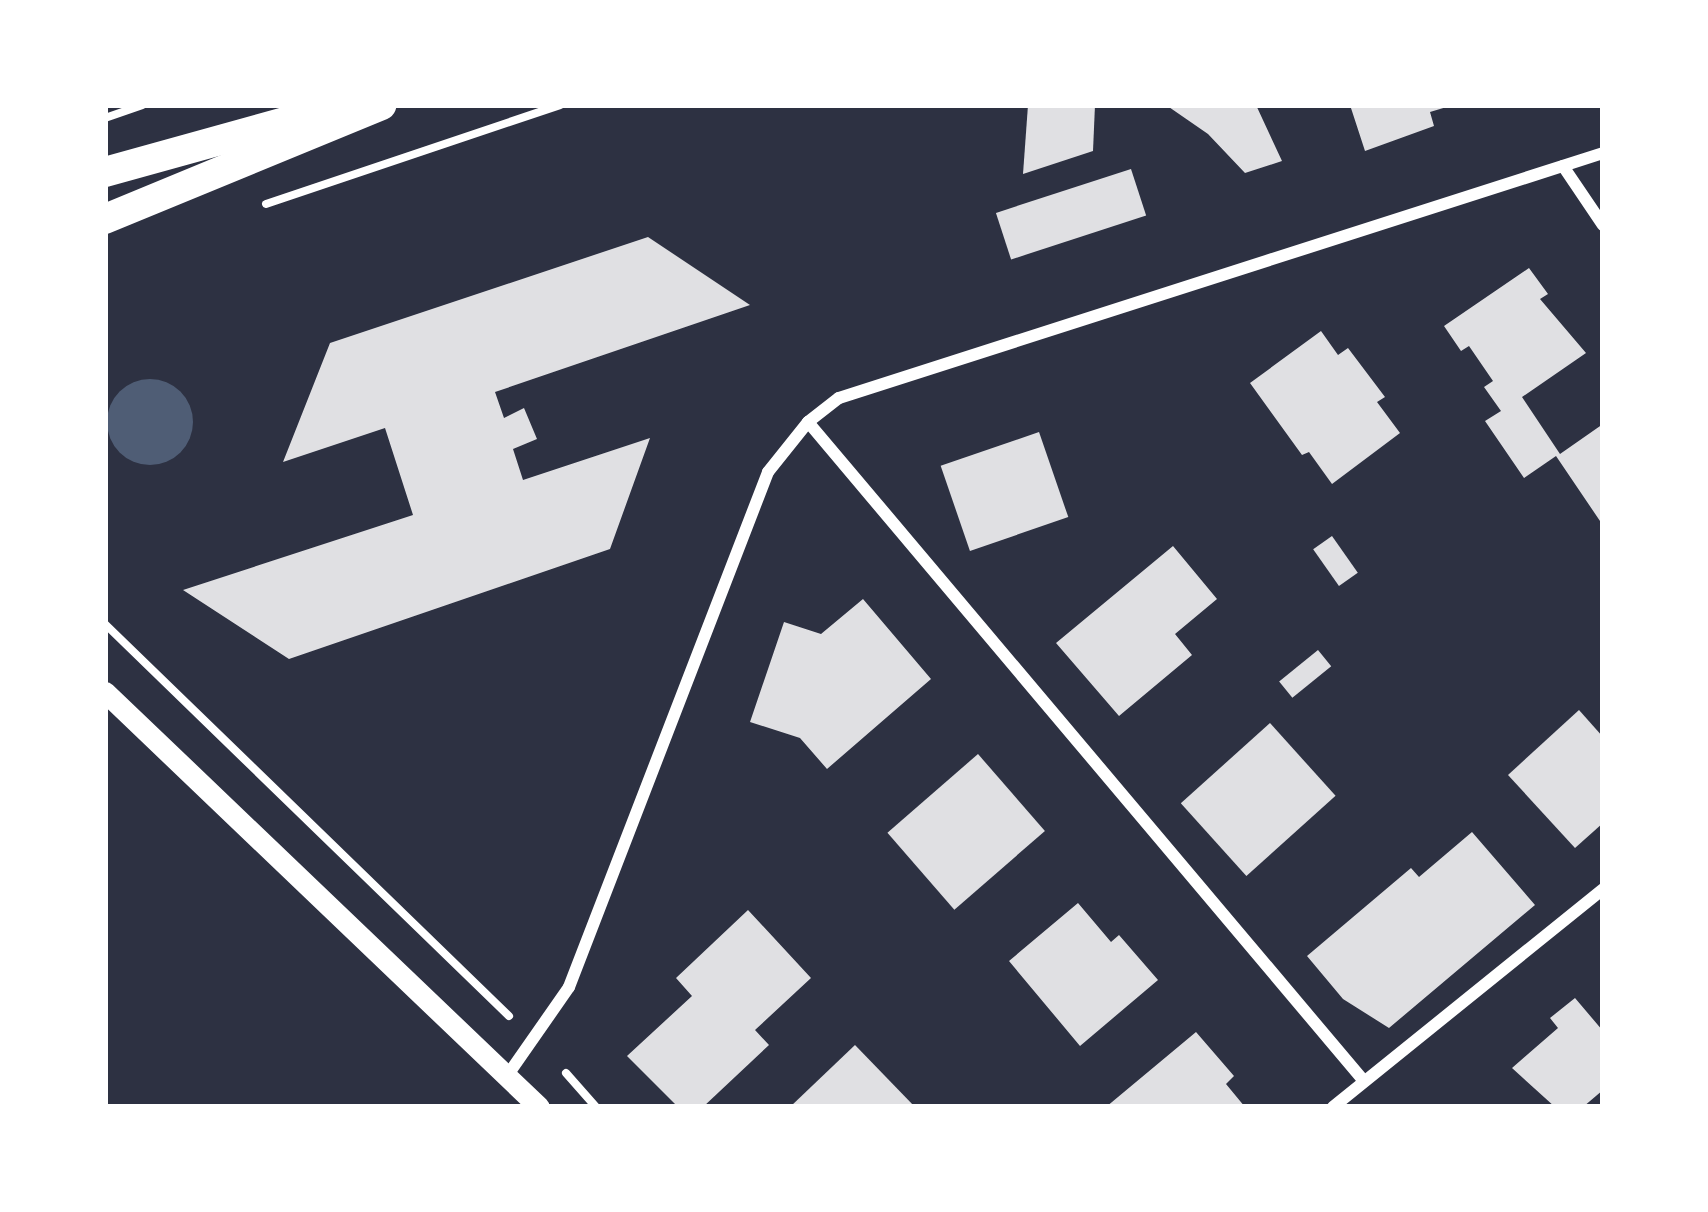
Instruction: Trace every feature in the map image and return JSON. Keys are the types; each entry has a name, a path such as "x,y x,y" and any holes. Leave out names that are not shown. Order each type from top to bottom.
{"main road":[{"path":"105,172 345,105"},
{"path":"105,219 382,105"}],"street":[{"path":"507,1076 569,987 768,472 808,422 839,398 873,386 1603,153"},
{"path":"1563,166 1603,225"},
{"path":"808,422 1363,1080"},
{"path":"105,692 539,1107"},
{"path":"1333,1107 1603,889"}],"path":[{"path":"105,118 142,105"},
{"path":"251,209 560,105"},
{"path":"105,624 476,983"}],"water":[{"path":"150,379 181,391 193,422 181,453 150,465 119,453 107,422 119,391"}],"building":[{"path":"1028,105 1095,105 1093,151 1023,174"},
{"path":"1166,105 1256,105 1282,161 1245,173 1208,134"},
{"path":"1350,105 1450,106 1430,112 1434,126 1365,151"},
{"path":"1131,169 1146,216 1011,259 996,213"},
{"path":"648,237 750,305 495,392 504,418 524,408 537,439 513,449 523,480 650,438 610,549 289,659 183,590 413,515 385,428 283,462 330,343"},
{"path":"1529,268 1548,294 1540,299 1586,353 1522,397 1560,454 1603,424 1600,521 1556,456 1524,478 1485,421 1501,411 1484,387 1493,381 1469,346 1461,351 1444,326"},
{"path":"1321,331 1338,355 1348,348 1385,397 1377,402 1400,433 1332,484 1309,452 1302,455 1250,383"},
{"path":"1039,432 1068,517 970,551 941,466"},
{"path":"1332,536 1358,573 1339,586 1313,549"},
{"path":"1173,546 1217,599 1175,634 1192,655 1119,716 1056,643"},
{"path":"863,599 931,679 827,769 800,738 750,722 784,622 821,634"},
{"path":"1318,650 1331,666 1292,698 1279,681"},
{"path":"1579,710 1603,737 1603,823 1575,848 1508,775"},
{"path":"1270,723 1336,796 1246,876 1181,803"},
{"path":"978,754 1045,831 954,910 887,833"},
{"path":"1472,832 1535,905 1389,1028 1343,999 1307,956 1411,868 1419,877"},
{"path":"1078,903 1111,942 1119,935 1158,980 1080,1046 1009,961"},
{"path":"748,910 811,978 755,1030 769,1045 703,1107 678,1107 627,1056 692,996 676,978"},
{"path":"1575,998 1603,1031 1603,1090 1583,1107 1555,1107 1512,1068 1558,1028 1550,1018"},
{"path":"1196,1032 1234,1076 1226,1084 1245,1107 1106,1107"},
{"path":"855,1045 915,1107 790,1107"}]}
